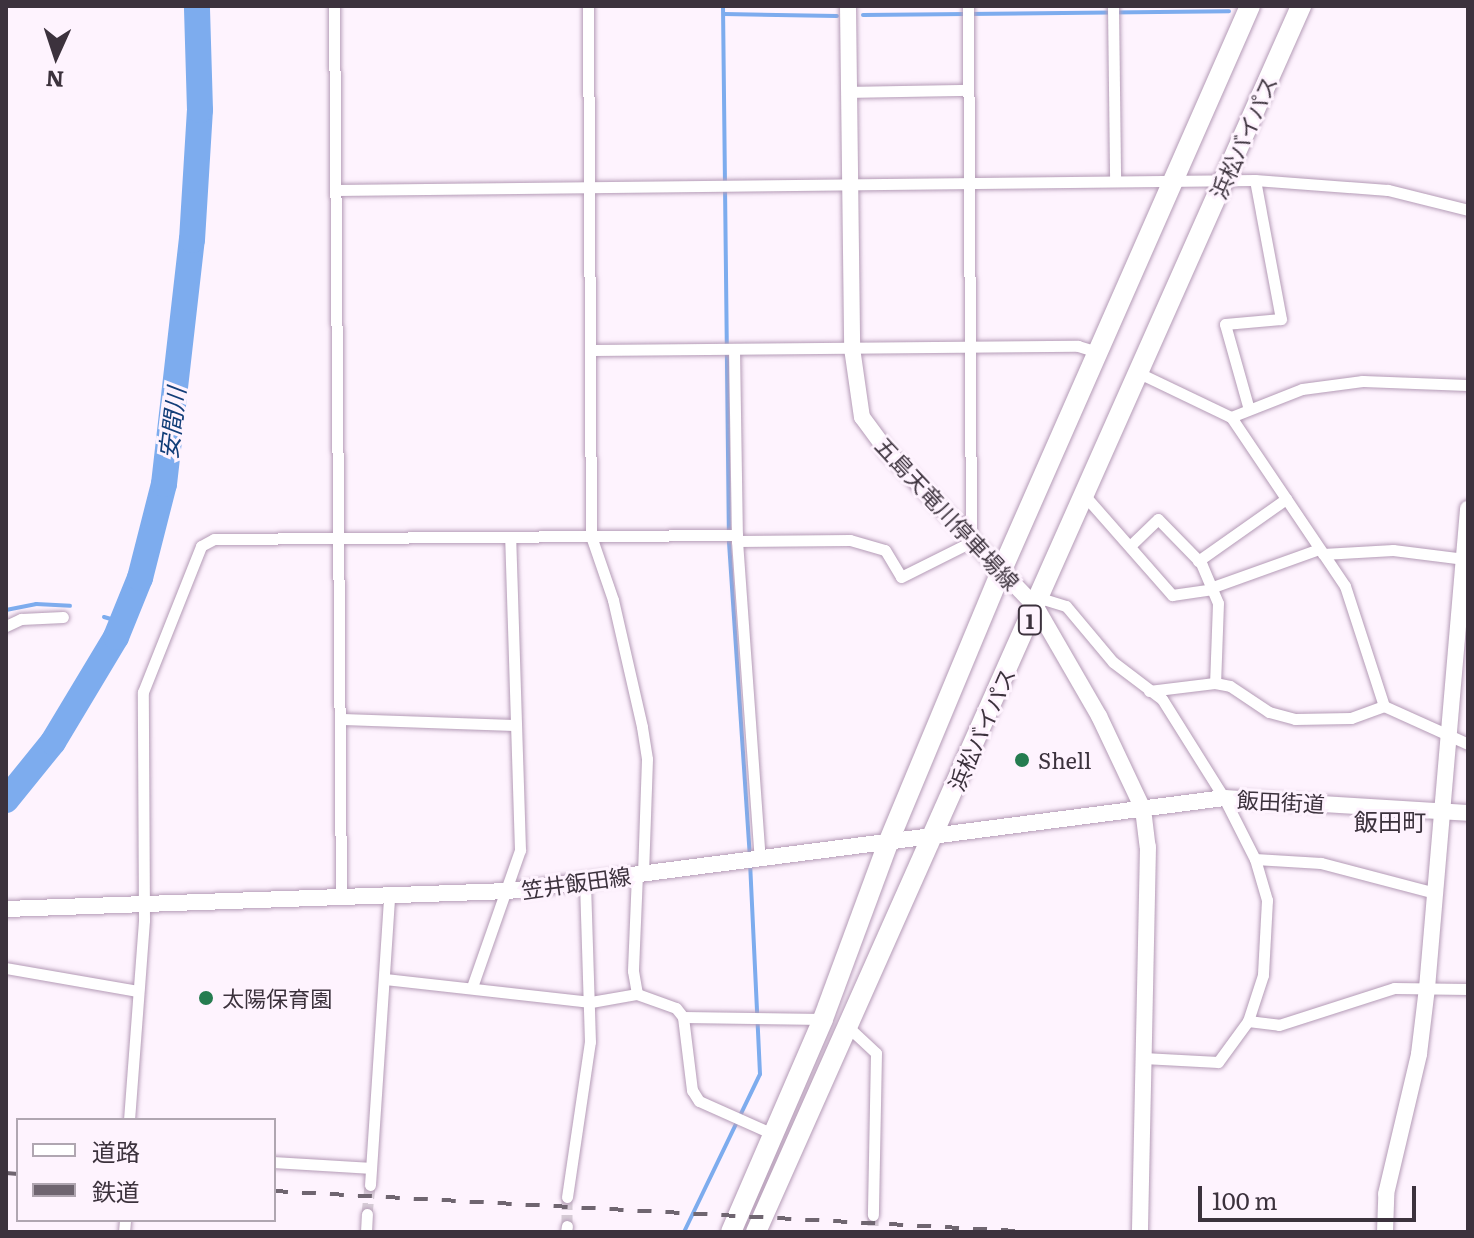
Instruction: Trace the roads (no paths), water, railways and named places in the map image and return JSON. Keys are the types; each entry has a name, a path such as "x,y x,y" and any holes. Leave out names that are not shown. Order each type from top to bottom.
{"highway":[{"name":"浜松バイパス","path":"731,1232 823,1019 888,843 1001,572 1250,6"},
{"name":"浜松バイパス","path":"756,1232 1301,6"}],"main road":[{"name":"五島天竜川停車場線","path":"848,6 852,348 862,417 971,542 1038,602 1099,716 1143,809 1148,847 1140,1232"},
{"path":"1385,1232 1386,1194 1408,1114 1427,988 1468,509"},
{"name":"飯田街道","path":"1143,809 1224,798 1468,813"},
{"name":"笠井飯田線","path":"6,909 509,891 1143,809"}],"street":[{"path":"334,6 341,897"},
{"path":"588,6 591,536 613,600 647,759 633,971 637,994"},
{"path":"129,1118 144,906 143,692 201,546 214,539 591,536 850,540 885,550 901,577 971,542 968,6"},
{"path":"1113,6 1115,181"},
{"path":"849,92 968,90"},
{"path":"335,190 1255,180 1388,190 1468,210"},
{"path":"1248,406 1225,324 1281,319 1255,180"},
{"path":"592,350 1078,346 1098,352"},
{"path":"734,349 737,538 760,859"},
{"path":"1139,373 1231,417 1345,586 1384,706"},
{"path":"1231,417 1248,406 1302,389 1362,381 1468,385"},
{"path":"1085,496 1132,544 1172,595 1213,588 1321,552 1393,550 1464,559"},
{"path":"1198,561 1286,499"},
{"path":"1132,544 1158,519 1198,561 1213,588 1219,629 1215,683"},
{"path":"472,987 509,891 520,850 510,537"},
{"path":"1038,602 1066,606 1113,662 1162,699 1224,798 1255,859 1267,900 1268,941 1248,1021 1218,1062 1143,1058"},
{"path":"6,626 21,619 63,617"},
{"path":"1149,691 1215,683 1230,686 1269,712 1295,719 1351,718 1384,706 1468,744"},
{"path":"341,719 515,725"},
{"path":"1255,859 1321,863 1435,893"},
{"path":"567,1197 590,1042 585,882"},
{"path":"370,1185 389,896"},
{"path":"6,968 138,991"},
{"path":"385,979 591,1002 637,994 676,1008 683,1017 692,1090 699,1101 773,1134"},
{"path":"1248,1021 1279,1025 1394,988 1468,989"},
{"path":"683,1017 823,1019"},
{"path":"846,1025 876,1053 873,1215"},
{"path":"276,1162 371,1168"},
{"path":"367,1214 366,1232 374,1232"}],"waterway":[{"name":"安間川","path":"6,800 53,742 116,637 140,578 164,484 192,240 200,110 197,6"},
{"path":"723,6 729,542 750,855"},
{"path":"863,15 1229,11"},
{"path":"724,14 837,16"},
{"path":"6,610 36,604 70,606"},
{"path":"104,617 122,622"},
{"path":"684,1232 760,1074 750,864"}],"tunnel":[{"path":"367,1214 370,1185"},
{"path":"567,1197 567,1226"},
{"path":"873,1215 873,1232"}],"railway":[{"path":"6,1173 16,1174"},
{"path":"276,1191 1037,1232"}],"place":[{"name":"Shell","path":"1022,760"},
{"name":"太陽保育園","path":"206,998"}],"district":[{"name":"飯田町","path":"1390,821"}]}
